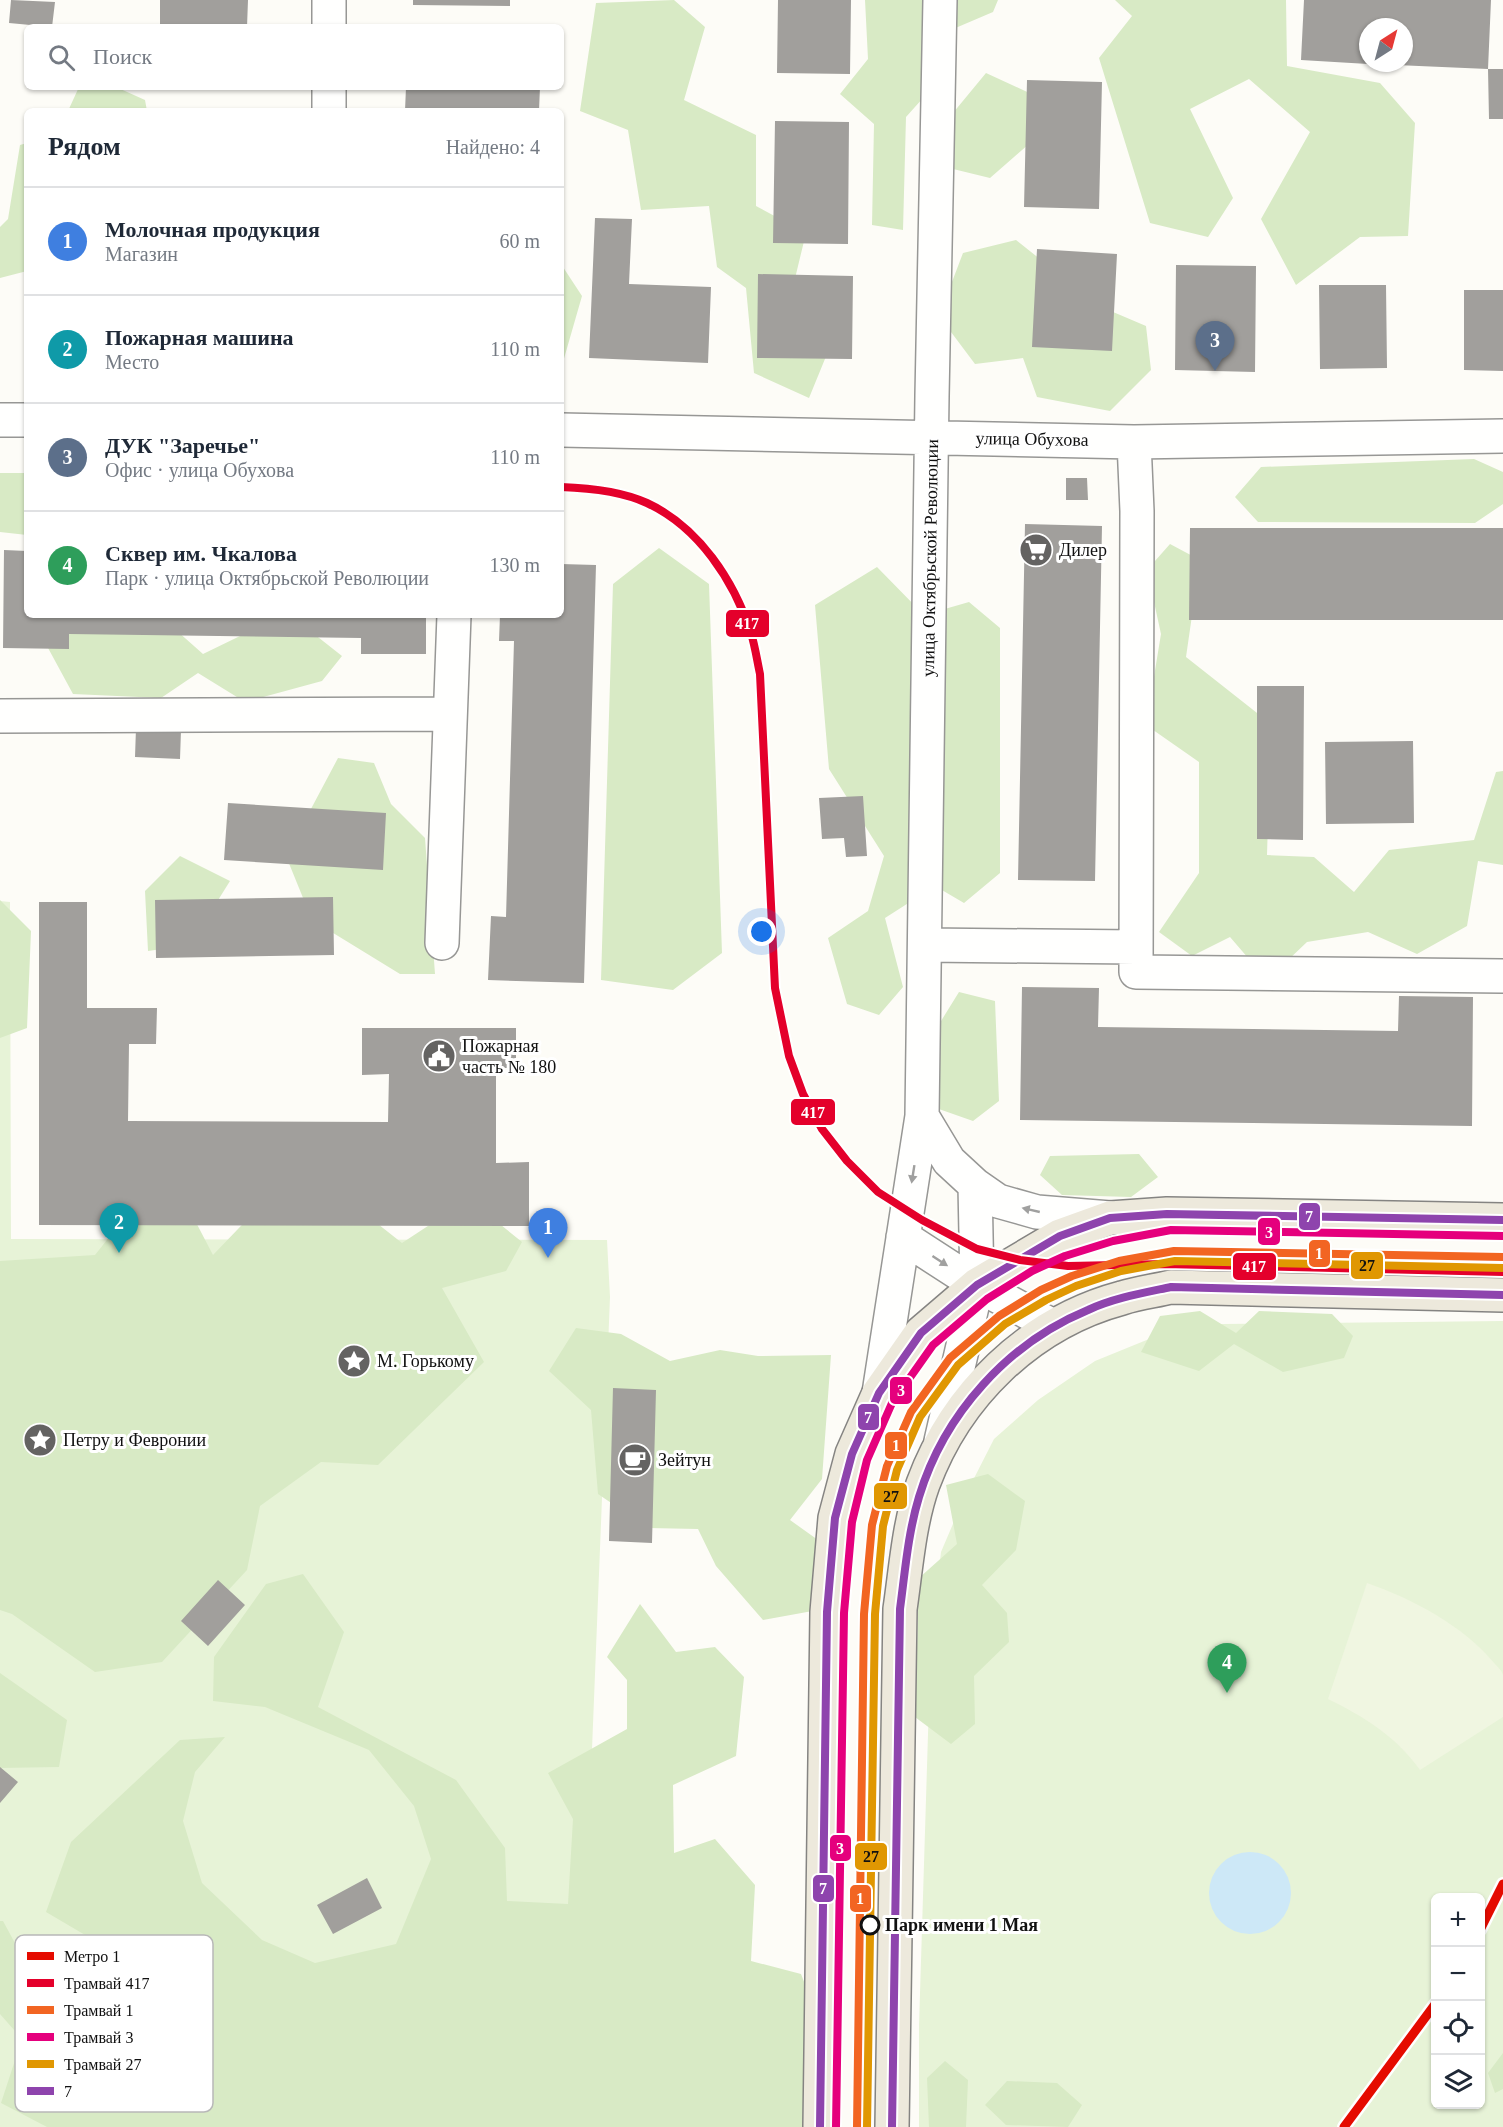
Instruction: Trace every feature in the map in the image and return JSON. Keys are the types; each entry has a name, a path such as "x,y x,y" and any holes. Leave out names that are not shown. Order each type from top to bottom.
{"main road":[{"path":"820,2127 828,1600 835,1518 852,1454 879,1393 921,1333 977,1285 1060,1236 1110,1218 1167,1214 1503,1220"},
{"path":"892,2127 900,1609 911,1533 922,1485 940,1443 969,1401 992,1373 1053,1326 1120,1298 1171,1287 1503,1295"}],"street":[{"path":"329,0 329,24"},
{"name":"улица Октябрьской Революции","path":"879,1393 922,1116 931,438 940,0"},
{"path":"329,90 329,108"},
{"path":"0,420 24,420"},
{"name":"улица Обухова","path":"564,430 1134,442 1503,436"},
{"path":"1134,442 1137,512 1136,972 1503,976"},
{"path":"442,943 454,618"},
{"path":"0,716 450,714"},
{"path":"925,945 1136,947"},
{"path":"922,1116 949,1161 975,1185 998,1201 1037,1212 1110,1218"},
{"path":"940,1443 977,1285 975,1185"},
{"path":"903,1236 977,1285 1053,1326"}],"green space":[{"path":"674,0 705,27 684,100 756,135 756,206 806,233 790,299 827,354 809,398 754,373 746,288 717,267 709,206 641,210 628,130 580,111 596,3"},
{"path":"865,0 998,0 993,12 932,38 932,88 906,117 903,230 872,225 874,124 840,94 868,59"},
{"path":"1115,0 1286,0 1287,66 1380,83 1415,123 1408,236 1360,237 1296,285 1261,219 1310,132 1249,79 1190,109 1233,198 1208,237 1150,223 1099,58 1132,16"},
{"path":"986,73 1038,97 1037,137 990,178 949,168 948,119"},
{"path":"78,90 123,90 145,100 146,108 69,108"},
{"path":"24,144 24,272 0,278 0,227 8,219 20,145"},
{"path":"1016,240 1099,306 1146,326 1151,370 1110,411 1037,397 1023,358 975,364 939,316 963,253"},
{"path":"564,269 582,296 564,359"},
{"path":"1474,459 1503,472 1503,504 1475,523 1258,522 1235,497 1261,467"},
{"path":"0,473 24,473 24,535 0,532"},
{"path":"1170,544 1200,560 1186,657 1271,724 1267,855 1314,857 1354,892 1389,850 1474,840 1496,772 1503,771 1503,865 1478,861 1467,926 1417,954 1368,932 1307,942 1267,980 1230,937 1192,956 1159,932 1199,873 1199,762 1146,725 1161,634 1147,570"},
{"path":"659,548 709,584 722,953 673,990 601,980 613,584"},
{"path":"877,567 924,615 969,602 1000,628 1000,873 964,903 935,886 885,918 903,987 879,1015 847,1004 828,938 868,911 884,856 829,769 815,605"},
{"path":"141,618 162,618 203,654 277,618 294,618 342,656 322,681 245,702 198,673 161,698 73,694 41,635"},
{"path":"338,758 374,763 391,804 425,838 435,974 400,974 312,920 286,856"},
{"path":"180,856 230,881 190,945 148,951 145,891"},
{"path":"0,900 31,931 27,1028 0,1038"},
{"path":"0,901 10,902 11,1239 607,1240 610,1297 577,2127 0,2127"},
{"path":"959,992 995,1001 999,1101 973,1121 936,1108 933,1034"},
{"path":"1139,1154 1158,1177 1131,1197 1062,1195 1040,1175 1050,1156"},
{"path":"177,1186 213,1255 265,1201 345,1198 402,1243 469,1199 522,1242 506,1271 442,1288 484,1362 378,1465 321,1462 260,1506 247,1570 162,1662 95,1672 12,1614 0,1610 0,1261 95,1255 145,1192"},
{"path":"1200,1311 1236,1333 1259,1311 1332,1314 1353,1336 1344,1358 1283,1372 1234,1344 1199,1371 1141,1352 1160,1316"},
{"path":"1503,1321 1503,2127 919,2127 919,2026 931,1637 941,1552 964,1498 994,1439 1038,1400 1095,1361 1154,1337 1222,1324"},
{"path":"576,1328 621,1334 670,1361 720,1350 758,1356 831,1355 822,1479 790,1520 832,1550 829,1608 763,1620 716,1566 698,1529 648,1528 598,1494 591,1410 549,1371"},
{"path":"988,1474 1025,1501 1016,1550 982,1585 1007,1613 1009,1642 974,1676 975,1724 951,1744 915,1717 919,1578 957,1544 946,1485"},
{"path":"303,1574 344,1632 318,1707 456,1780 505,1848 507,1901 568,1904 573,1819 548,1773 627,1729 627,1680 607,1657 640,1604 676,1652 715,1647 744,1677 736,1756 673,1785 674,1853 715,1839 755,1885 751,1961 801,1974 818,2018 814,2127 47,2127 18,2112 213,2112 213,1935 85,1935 46,1912 71,1842 180,1740 225,1737 195,1772 183,1821 202,1883 262,1940 315,1963 396,1944 431,1859 414,1806 369,1750 265,1707 213,1701 214,1657 266,1584"},
{"path":"1367,1583 1402,1597 1437,1615 1482,1650 1503,1675 1503,1717 1420,1770 1401,1747 1378,1728 1328,1699"},
{"path":"0,1673 67,1720 59,1767 0,1768"},
{"path":"0,1921 3,1921 15,1943 15,2031 0,2014"},
{"path":"1503,2053 1503,2089 1495,2093 1488,2073"},
{"path":"15,2060 15,2110 1,2103"},
{"path":"945,2061 968,2080 966,2127 929,2127 927,2078"},
{"path":"1007,2081 1057,2083 1082,2105 1068,2127 1006,2125 985,2105"}],"water":[{"path":"1250,1852 1266,1855 1279,1864 1288,1877 1291,1893 1288,1909 1279,1922 1266,1931 1250,1934 1234,1931 1221,1922 1212,1909 1209,1893 1212,1877 1221,1864 1234,1855"}],"building":[{"path":"11,0 55,2 52,24 9,23"},
{"path":"160,0 248,0 247,24 160,24"},
{"path":"413,0 510,0 510,6 413,5"},
{"path":"778,0 851,0 850,74 777,73"},
{"path":"1304,0 1491,0 1488,69 1413,66 1413,18 1359,18 1359,63 1301,60"},
{"path":"1488,69 1503,69 1503,119 1489,119"},
{"path":"1027,80 1102,82 1099,209 1024,207"},
{"path":"406,90 540,90 539,108 405,108"},
{"path":"775,121 849,122 848,244 773,243"},
{"path":"595,218 632,219 629,284 711,287 708,363 589,358"},
{"path":"1037,249 1117,254 1112,351 1032,347"},
{"path":"1176,265 1256,266 1255,372 1175,370"},
{"path":"758,274 853,276 852,359 757,358"},
{"path":"1319,285 1386,285 1387,368 1320,369"},
{"path":"1464,290 1503,290 1503,371 1464,370"},
{"path":"1066,478 1087,478 1088,500 1066,500"},
{"path":"1025,524 1102,526 1095,881 1018,880"},
{"path":"1190,528 1503,528 1503,620 1189,620"},
{"path":"4,550 24,551 24,618 426,618 426,654 361,654 361,638 69,634 69,649 3,648"},
{"path":"564,564 596,565 584,983 488,980 491,916 506,917 514,641 499,641 500,618 564,618"},
{"path":"1257,686 1304,686 1303,840 1257,839"},
{"path":"136,728 181,730 180,759 135,757"},
{"path":"1413,741 1414,823 1326,824 1325,742"},
{"path":"863,796 867,856 846,857 844,838 822,839 819,798"},
{"path":"228,803 386,813 383,870 224,860"},
{"path":"333,897 334,955 156,958 155,900"},
{"name":"Пожарная часть № 180","path":"39,902 87,902 87,1008 157,1008 156,1044 129,1044 128,1121 388,1122 389,1074 362,1075 362,1028 516,1028 516,1068 496,1068 496,1163 529,1162 529,1226 39,1225"},
{"path":"1022,987 1099,988 1098,1027 1398,1031 1399,996 1473,997 1472,1126 1020,1120"},
{"path":"613,1388 656,1390 652,1543 609,1541"},
{"path":"218,1580 245,1605 208,1646 181,1621"},
{"path":"0,1767 18,1782 0,1803"},
{"path":"367,1878 382,1908 333,1934 317,1905"}],"metro line":[{"name":"1","path":"1485,1920 1503,1884"},
{"name":"1","path":"1344,2127 1431,2010"}],"tram line":[{"name":"417","path":"564,487 616,493 647,503 666,513 683,526 712,558 724,575 744,613 760,674 775,988 789,1056 803,1094 822,1129 847,1161 878,1192 922,1220 977,1249 1020,1260 1068,1266 1165,1264 1503,1272"},
{"name":"3","path":"836,2127 844,1613 852,1522 867,1460 892,1403 933,1345 987,1299 1032,1271 1065,1256 1113,1241 1171,1230 1503,1236"},
{"name":"1","path":"857,2127 864,1614 872,1525 887,1466 911,1412 950,1358 999,1316 1041,1290 1072,1276 1119,1261 1174,1251 1503,1257"},
{"name":"27","path":"867,2127 875,1614 883,1526 897,1470 920,1417 958,1365 1005,1324 1046,1300 1076,1286 1121,1271 1175,1261 1503,1268"}],"transit line":[{"name":"7","path":"820,2127 827,1612 835,1518 852,1454 879,1393 921,1333 977,1285 1060,1236 1110,1218 1167,1214 1503,1220"},
{"name":"7","path":"892,2127 900,1609 909,1539 919,1497 930,1466 962,1410 983,1385 1031,1341 1059,1324 1098,1306 1150,1291 1171,1287 1503,1295"}],"place":[{"name":"ДУК \"Заречье\"","path":"1215,371"},
{"name":"Дилер","path":"1036,550"},
{"name":"Пожарная часть № 180","path":"439,1056"},
{"name":"Пожарная машина","path":"119,1253"},
{"name":"Молочная продукция","path":"548,1258"},
{"name":"М. Горькому","path":"354,1361"},
{"name":"Петру и Февронии","path":"40,1440"},
{"name":"Зейтун","path":"635,1460"},
{"name":"Сквер им. Чкалова","path":"1227,1693"},
{"name":"Парк имени 1 Мая","path":"870,1925"}]}
